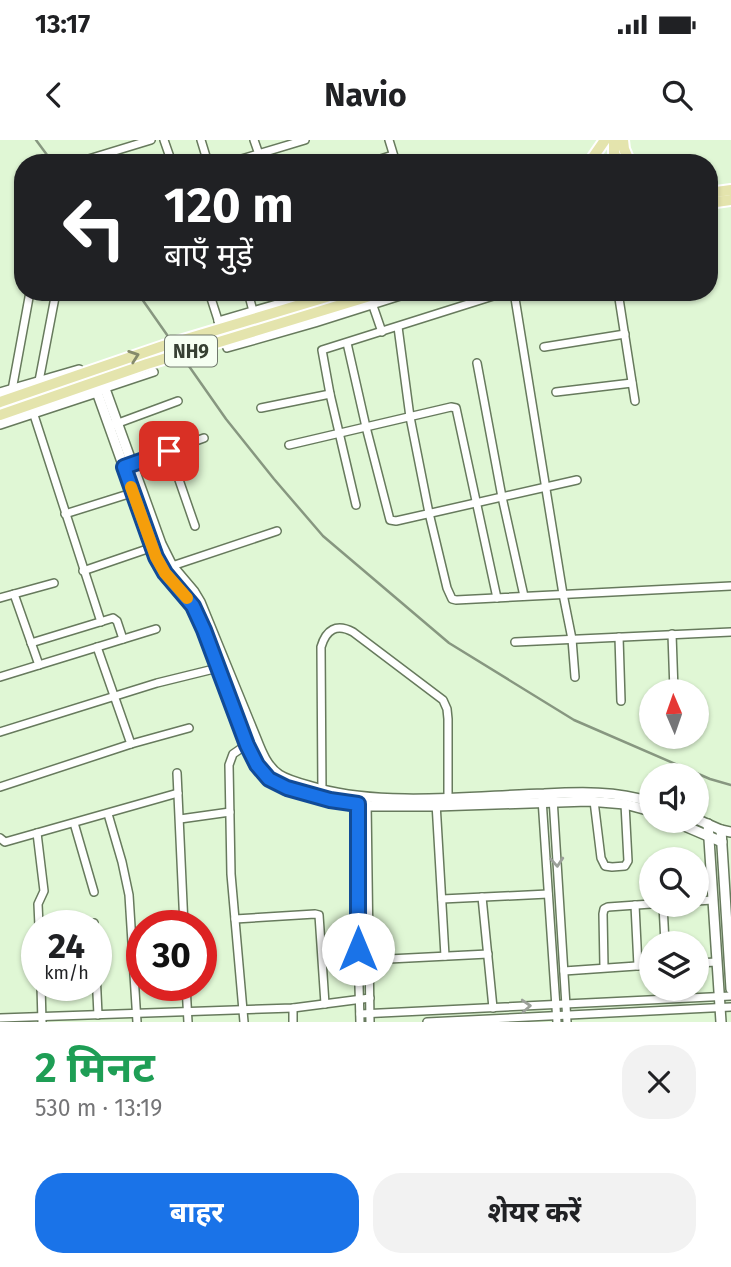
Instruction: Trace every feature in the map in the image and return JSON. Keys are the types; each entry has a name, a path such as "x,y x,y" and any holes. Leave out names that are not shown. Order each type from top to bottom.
{"main road":[{"name":"NH9","path":"0,401 163,346 313,301"},
{"name":"NH9","path":"0,415 147,363 353,301"}],"street":[{"path":"254,140 260,154 305,140"},
{"path":"107,154 147,141"},
{"path":"12,390 28,301"},
{"path":"39,381 54,301"},
{"path":"212,301 228,348 387,301"},
{"path":"250,301 253,311"},
{"path":"218,321 284,301"},
{"path":"356,505 322,351 478,301"},
{"path":"515,301 572,639 575,677"},
{"path":"620,301 635,401"},
{"path":"373,306 382,332"},
{"path":"398,327 410,417 429,513 447,589 452,599 731,586"},
{"path":"544,347 625,334"},
{"path":"347,343 390,520 577,480"},
{"path":"477,363 524,596"},
{"path":"0,393 95,365 101,390 165,573 193,606 222,667"},
{"path":"0,424 154,372"},
{"path":"556,392 632,383"},
{"path":"261,408 330,394"},
{"path":"114,424 178,401"},
{"path":"289,445 456,408 497,598"},
{"path":"33,412 101,622"},
{"path":"128,466 204,438"},
{"path":"169,451 195,526"},
{"path":"65,514 137,491"},
{"path":"172,566 277,531"},
{"path":"83,571 157,546"},
{"path":"157,546 201,602 257,765 269,779 287,788 362,801 436,802 542,798"},
{"path":"0,598 54,583"},
{"path":"14,594 39,665"},
{"path":"31,643 113,618 123,639"},
{"path":"322,793 321,647 329,632 342,627 353,632 443,700 448,719 448,797"},
{"path":"0,677 156,629"},
{"path":"515,642 731,632"},
{"path":"672,634 674,679"},
{"path":"619,637 621,701"},
{"path":"97,647 131,744"},
{"path":"0,732 157,683 222,667"},
{"path":"0,787 189,728"},
{"path":"244,1022 231,874 230,761 233,754 251,742"},
{"path":"177,773 183,910"},
{"path":"553,798 588,792 639,799"},
{"path":"0,838 5,842 178,793"},
{"path":"436,802 448,797 553,798 625,804 639,808"},
{"path":"542,798 556,1019"},
{"path":"553,798 567,1019"},
{"path":"362,801 370,1018"},
{"path":"362,801 358,949 360,1018 555,1004 731,996"},
{"path":"594,801 601,858 605,866 612,867 625,866 628,861 625,804"},
{"path":"436,802 445,957"},
{"path":"180,819 230,812"},
{"path":"107,814 129,895 137,1018"},
{"path":"75,823 94,892"},
{"path":"709,824 726,831 722,842 731,989"},
{"path":"37,833 44,888 38,910"},
{"path":"702,833 722,842"},
{"path":"709,833 721,1022"},
{"path":"442,899 548,894"},
{"path":"482,897 493,1008"},
{"path":"709,900 713,900"},
{"path":"564,971 638,966 635,905"},
{"path":"604,967 604,909 639,905"},
{"path":"235,919 320,915 325,1004"},
{"path":"369,960 488,954"},
{"path":"709,962 717,962"},
{"path":"0,1018 42,1019 98,1015 137,1018 188,1012 293,1008 370,998"},
{"path":"41,1001 42,1019"},
{"path":"97,1001 98,1015"},
{"path":"188,1001 188,1022"},
{"path":"427,1022 567,1019 731,1007"},
{"path":"293,1008 293,1022"}],"railway":[{"path":"36,140 46,154"},
{"path":"143,301 226,419 323,536 449,643 574,720 710,779 731,785"}],"slow traffic":[{"path":"131,487 156,557 165,573 187,598"}],"route":[{"path":"169,451 124,467 156,557 165,573 193,606 257,765 269,779 287,788 330,800 358,804 358,949"}]}
